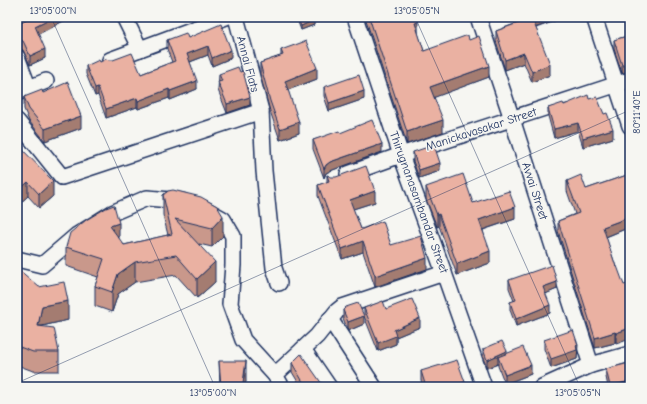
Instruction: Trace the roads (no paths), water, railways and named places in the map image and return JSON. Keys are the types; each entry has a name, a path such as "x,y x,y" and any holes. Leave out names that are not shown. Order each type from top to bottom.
{"street":[{"path":"124,17 140,49"},
{"path":"110,60 226,17"},
{"name":"Annai Flats","path":"236,17 261,111 264,171 274,268 279,283"},
{"name":"Thirugnanasambandar Street","path":"355,17 401,155 484,387"},
{"name":"Avvai Street","path":"478,17 591,365"},
{"path":"594,17 630,126"},
{"path":"17,57 23,91 46,81"},
{"name":"Manickavasakar Street","path":"333,179 401,155 630,80"},
{"path":"17,121 62,178 261,111"},
{"path":"17,259 42,265 77,234 112,213 148,198 191,202 223,219 233,236 233,265 230,304 243,340 278,381 303,349 317,336 330,319 342,307 444,273"},
{"path":"330,319 374,387"},
{"path":"303,349 329,387"},
{"path":"542,387 591,365 630,354"}]}
